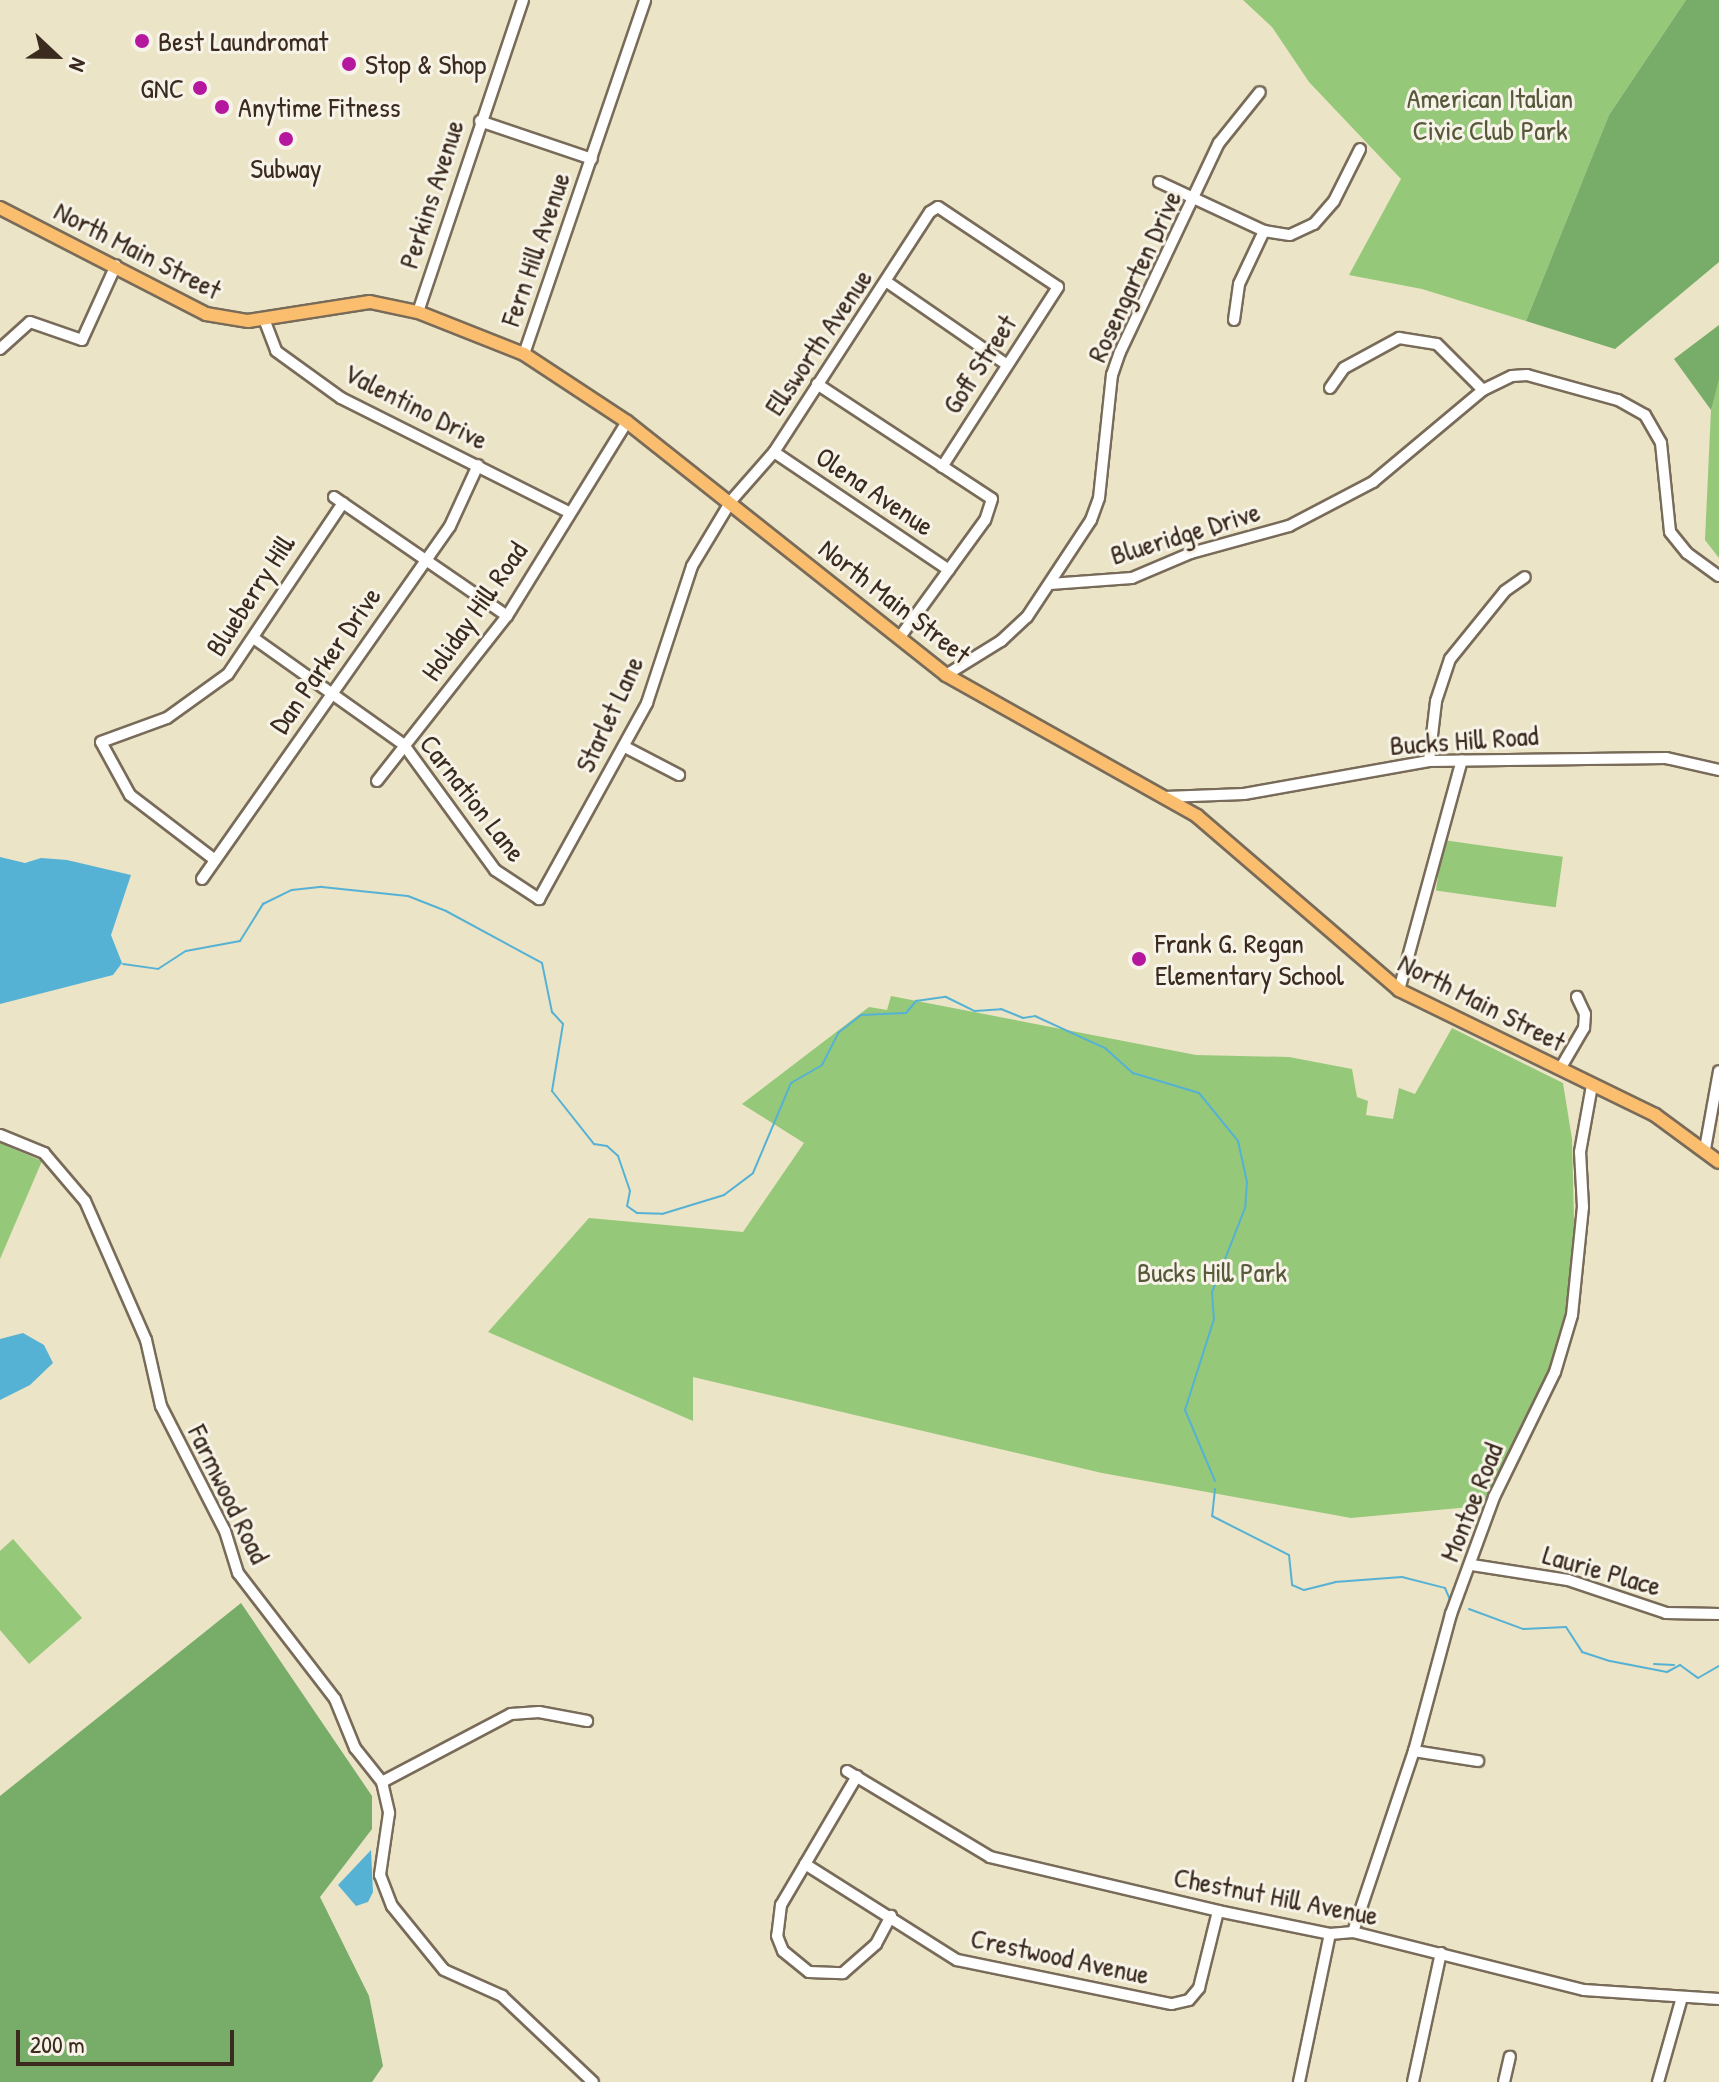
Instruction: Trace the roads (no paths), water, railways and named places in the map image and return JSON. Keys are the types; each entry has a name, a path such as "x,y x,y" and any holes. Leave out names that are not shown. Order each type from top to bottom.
{"main road":[{"name":"North Main Street","path":"0,208 206,314 264,319 345,303 370,302 418,312 524,354 627,422 731,501 946,675 1197,816 1399,990 1655,1115 1719,1162"}],"street":[{"name":"Perkins Avenue","path":"418,312 523,0"},
{"name":"Fern Hill Avenue","path":"524,354 645,0"},
{"name":"Rosengarten Drive","path":"946,675 1001,641 1050,584 1099,498 1112,375 1120,352 1196,199 1219,143 1260,92"},
{"path":"480,121 592,159"},
{"path":"1159,182 1264,231 1290,235 1314,224 1334,201 1360,149"},
{"name":"Ellsworth Avenue","path":"731,501 774,452 930,212 938,207 1058,287"},
{"path":"1234,320 1239,284 1264,231"},
{"path":"0,349 30,322 82,340 116,265"},
{"path":"887,282 1006,364"},
{"name":"Goff Street","path":"942,467 1058,287"},
{"name":"Valentino Drive","path":"264,319 276,351 341,398 569,512"},
{"path":"1330,388 1344,368 1399,338 1437,344 1483,390"},
{"name":"Blueridge Drive","path":"1050,584 1132,578 1191,553 1289,526 1373,482 1483,390 1512,376 1527,375 1618,400 1645,415 1661,443 1670,532 1687,553 1719,576"},
{"path":"817,384 992,499 985,520 900,637"},
{"name":"Holiday Hill Road","path":"377,781 507,616 627,422"},
{"name":"Olena Avenue","path":"774,452 949,570"},
{"name":"Dan Parker Drive","path":"202,879 331,691 450,526 478,465"},
{"name":"Blueberry Hill","path":"215,860 130,795 101,742 167,718 228,674 255,639 339,500 426,560"},
{"name":"Starlet Lane","path":"539,899 647,703 692,566 731,501"},
{"path":"426,560 507,616"},
{"path":"1429,761 1436,701 1450,659 1505,591 1525,577"},
{"name":"Carnation Lane","path":"255,639 404,745 495,870 539,899"},
{"path":"625,747 679,775"},
{"name":"Bucks Hill Road","path":"1165,797 1244,794 1429,761 1666,758 1719,770"},
{"path":"1399,990 1462,760"},
{"path":"1560,1069 1584,1028 1585,1014 1577,997"},
{"path":"1705,1149 1719,1071"},
{"name":"Montoe Road","path":"1353,1932 1414,1751 1451,1614 1472,1565 1494,1497 1555,1372 1572,1315 1583,1207 1580,1152 1592,1085"},
{"name":"Farmwood Road","path":"0,1135 44,1153 85,1201 146,1340 161,1406 225,1531 238,1573 335,1699 355,1748 382,1782"},
{"name":"Laurie Place","path":"1472,1565 1568,1580 1666,1613 1719,1614"},
{"path":"587,1721 539,1712 511,1714 486,1723 437,1758 382,1782 389,1813 379,1860 384,1889 429,1956 444,1970 502,1996 593,2082"},
{"path":"1414,1751 1478,1761"},
{"name":"Chestnut Hill Avenue","path":"847,1771 990,1857 1218,1911 1330,1934 1353,1932 1608,1995 1719,1999"},
{"path":"857,1776 805,1864 777,1919 783,1951 795,1963 825,1975 843,1973 876,1944 891,1916"},
{"name":"Crestwood Avenue","path":"805,1864 957,1960 1172,2004 1189,2000 1199,1988 1218,1911"},
{"path":"1299,2082 1330,1934"},
{"path":"1413,2082 1441,1953"},
{"path":"1658,2082 1682,1997"},
{"path":"1504,2082 1510,2057"}],"water":[{"path":"0,857 25,863 41,858 67,860 131,875 111,935 122,963 113,975 0,1004"},
{"path":"23,1333 44,1345 53,1363 30,1385 0,1400 0,1339"},
{"path":"371,1850 373,1892 368,1902 356,1906 338,1885"}],"waterway":[{"path":"123,964 158,969 186,951 240,941 263,904 292,890 322,887 408,896 446,911 542,963 552,1012 563,1024 552,1091 594,1144 607,1146 618,1156 630,1191 627,1206 637,1213 662,1214 724,1195 753,1173 791,1083 822,1065 838,1033 861,1015 906,1013 916,1001 946,997 975,1011 1001,1009 1023,1018 1035,1016 1105,1048 1133,1073 1199,1093 1238,1141 1247,1182 1245,1208 1212,1292 1214,1319 1185,1410 1215,1481"},
{"path":"1215,1489 1212,1516 1289,1555 1292,1585 1304,1590 1335,1582 1402,1577 1445,1588 1450,1600"},
{"path":"1469,1609 1523,1629 1566,1627 1582,1652 1610,1661 1667,1672 1680,1665 1698,1678 1719,1666"},
{"path":"1654,1664 1674,1665"}],"place":[{"name":"Best Laundromat","path":"142,41"},
{"name":"Stop & Shop","path":"349,64"},
{"name":"GNC","path":"200,88"},
{"name":"Anytime Fitness","path":"222,107"},
{"name":"Subway","path":"286,139"},
{"name":"Frank G. Regan Elementary School","path":"1139,959"}],"park label":[{"name":"American Italian Civic Club Park","path":"1490,114"},
{"name":"Bucks Hill Park","path":"1212,1272"}]}
